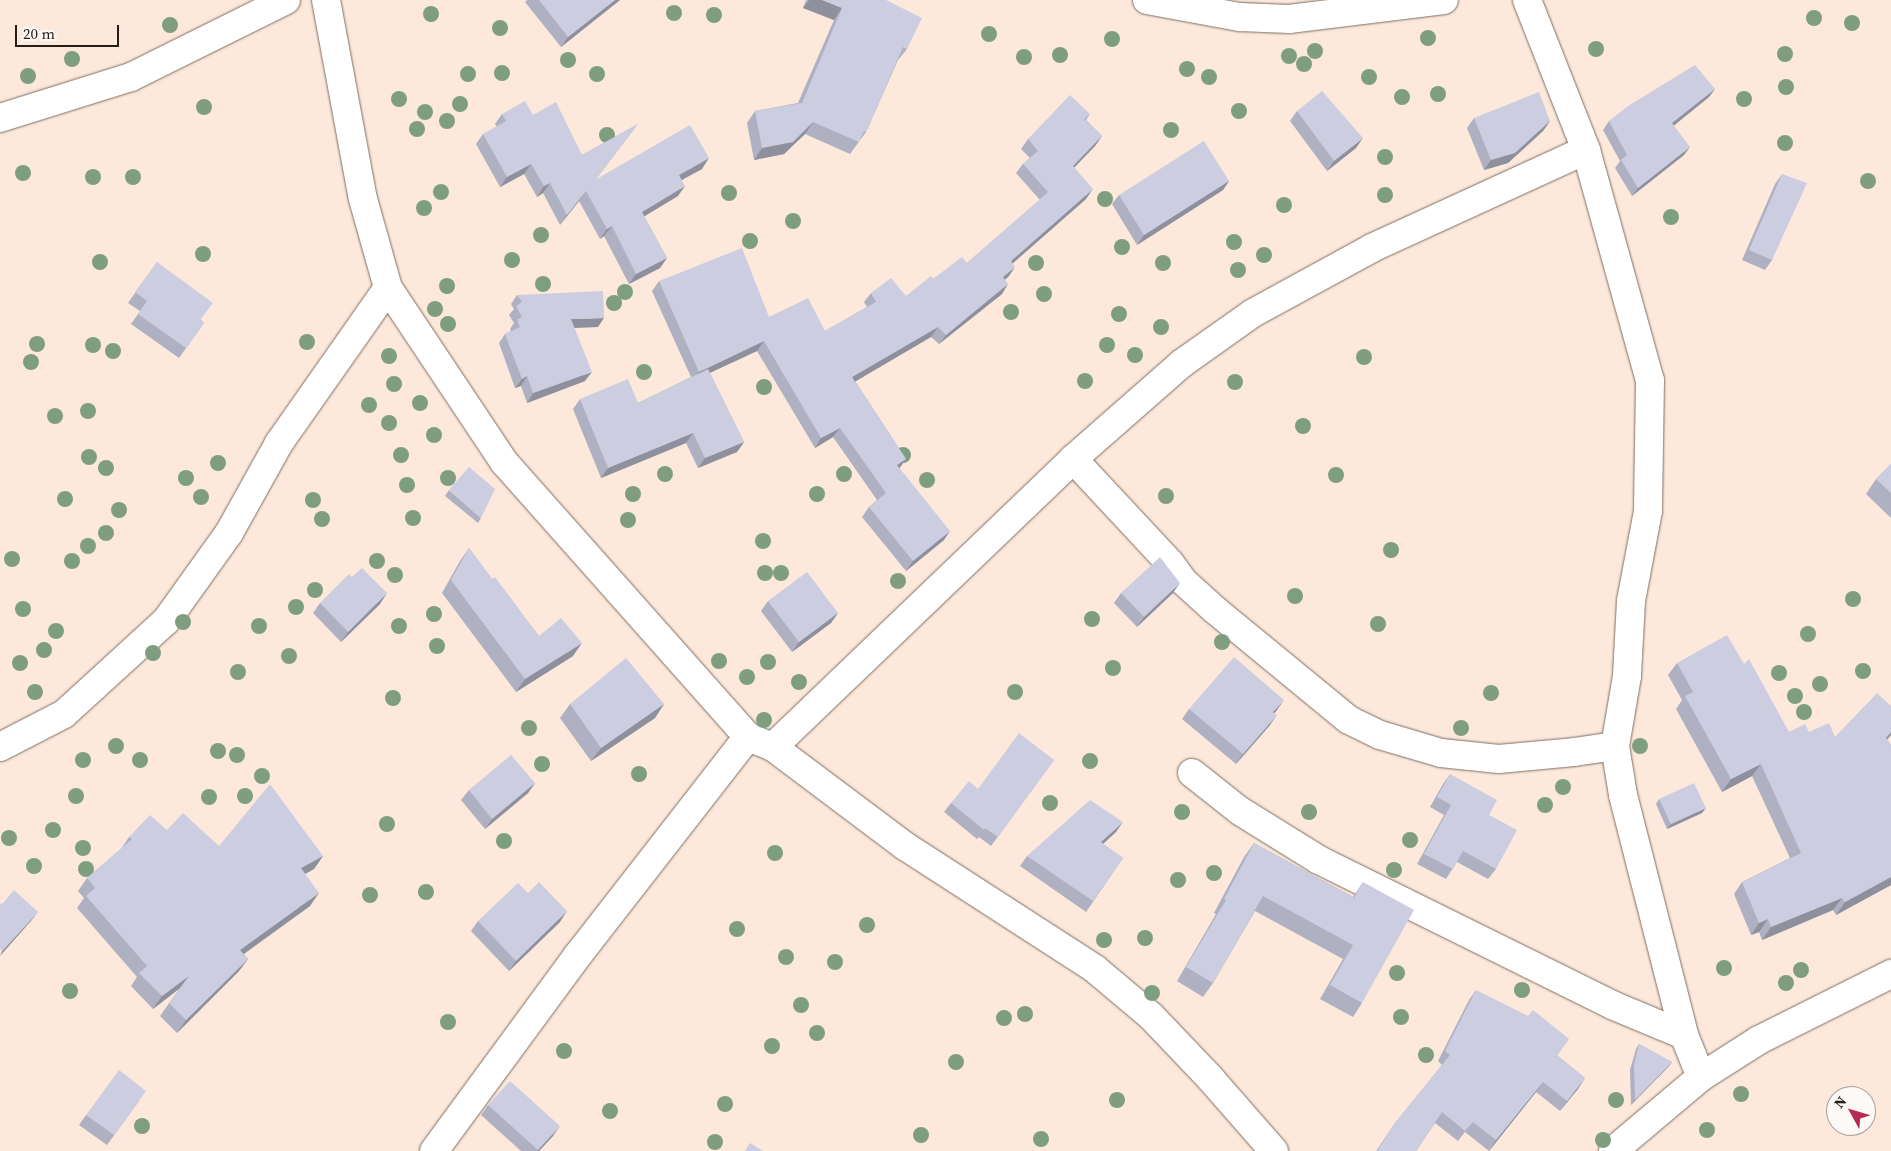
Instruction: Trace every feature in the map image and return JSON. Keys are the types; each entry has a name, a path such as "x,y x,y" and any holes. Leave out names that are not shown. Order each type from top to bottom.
{"street":[{"path":"0,118 131,77 286,0"},
{"path":"326,0 364,198 388,288 504,462 748,737 774,747 905,846 1095,969 1151,1016 1210,1078 1274,1151"},
{"path":"1147,0 1240,17 1289,19 1444,0"},
{"path":"1527,0 1586,150 1650,380 1648,511 1631,601 1627,676 1614,746 1623,795 1684,1035 1701,1077"},
{"path":"774,747 1073,459 1181,364 1253,313 1372,248 1586,150"},
{"path":"0,747 64,714 166,621 229,533 279,443 388,288"},
{"path":"1073,459 1170,563 1183,581 1215,610 1349,720 1380,735 1441,754 1499,759 1614,746"},
{"path":"434,1151 578,955 748,737"},
{"path":"1192,773 1240,811 1319,860 1612,1005 1684,1035"},
{"path":"1612,1151 1701,1077 1759,1040 1891,974"}],"building":[{"path":"539,0 615,0 568,37"},
{"path":"822,0 886,0 922,18 907,49 903,47 866,132 864,131 859,142 813,122 793,142 762,148 755,111 802,103 842,8"},
{"path":"1695,65 1715,89 1672,123 1690,147 1638,188 1621,160 1627,155 1609,121 1628,106"},
{"path":"1322,91 1363,138 1334,161 1297,111"},
{"path":"1539,92 1550,121 1515,153 1491,160 1474,118"},
{"path":"1070,95 1090,114 1084,119 1102,136 1073,166 1093,189 1011,261 1015,267 1003,277 1008,284 946,335 938,327 852,377 906,459 897,465 950,531 913,561 869,507 886,493 840,428 821,438 764,341 699,372 659,281 742,248 769,317 808,298 825,331 876,302 871,293 891,278 906,296 931,276 933,279 962,257 967,263 1048,192 1023,164 1038,151 1028,139"},
{"path":"525,101 533,115 556,102 582,155 638,124 595,180 690,125 709,158 679,175 685,186 642,212 667,258 636,274 612,226 607,229 586,191 567,215 550,183 544,186 531,164 507,177 483,134 506,121 502,114"},
{"path":"1204,141 1229,181 1144,235 1119,195"},
{"path":"1782,174 1807,183 1772,260 1749,250"},
{"path":"157,262 213,303 200,320 204,323 186,348 138,314 147,301 135,292"},
{"path":"603,291 604,318 571,319 592,372 533,393 527,376 522,379 505,334 520,327 517,320 522,317 516,306 522,302 517,295"},
{"path":"708,369 744,442 705,458 693,433 608,468 580,399 628,379 638,403"},
{"path":"1891,464 1891,493 1876,479"},
{"path":"469,467 495,489 481,518 449,490"},
{"path":"469,548 492,579 495,577 539,636 561,618 582,643 525,679 451,580"},
{"path":"1160,557 1180,583 1144,617 1121,593"},
{"path":"362,568 387,593 348,632 320,603 349,574 352,577"},
{"path":"807,572 838,613 799,642 768,601"},
{"path":"1727,635 1744,664 1749,659 1789,732 1805,724 1809,732 1829,723 1835,737 1877,693 1891,706 1891,732 1886,738 1891,745 1891,877 1845,902 1842,898 1771,927 1768,919 1759,923 1742,882 1801,853 1761,764 1731,779 1685,696 1693,692 1677,663"},
{"path":"1234,657 1284,700 1273,712 1277,715 1243,754 1189,709"},
{"path":"626,658 664,704 601,748 570,704"},
{"path":"1019,733 1054,760 998,837 985,828 984,830 951,803 969,781 978,789"},
{"path":"511,755 535,783 492,819 469,790"},
{"path":"1450,774 1497,800 1489,815 1517,830 1496,869 1463,851 1453,869 1424,854 1451,805 1437,797"},
{"path":"1694,783 1706,808 1671,824 1659,799"},
{"path":"270,784 323,856 301,868 319,893 240,950 248,959 186,1020 169,1003 189,976 162,996 139,973 147,966 86,896 95,888 87,878 132,839 129,837 150,815 167,830 183,813 219,846"},
{"path":"1090,800 1123,822 1101,842 1123,858 1093,901 1027,856"},
{"path":"1254,843 1354,898 1363,882 1414,910 1362,1003 1330,985 1353,945 1263,896 1213,983 1186,967 1226,900 1224,899"},
{"path":"539,882 567,911 516,961 478,921 518,883 528,893"},
{"path":"14,890 38,912 2,951 0,949 0,903 2,904"},
{"path":"1476,990 1528,1016 1533,1010 1569,1039 1557,1056 1585,1078 1567,1101 1543,1082 1496,1140 1473,1122 1465,1131 1442,1112 1416,1151 1377,1151 1395,1123 1450,1055 1445,1051"},
{"path":"1639,1044 1672,1062 1635,1100 1634,1065"},
{"path":"119,1070 146,1091 114,1135 86,1115"},
{"path":"510,1081 560,1126 538,1150 488,1105"},
{"path":"750,1143 763,1151 745,1151"}]}
